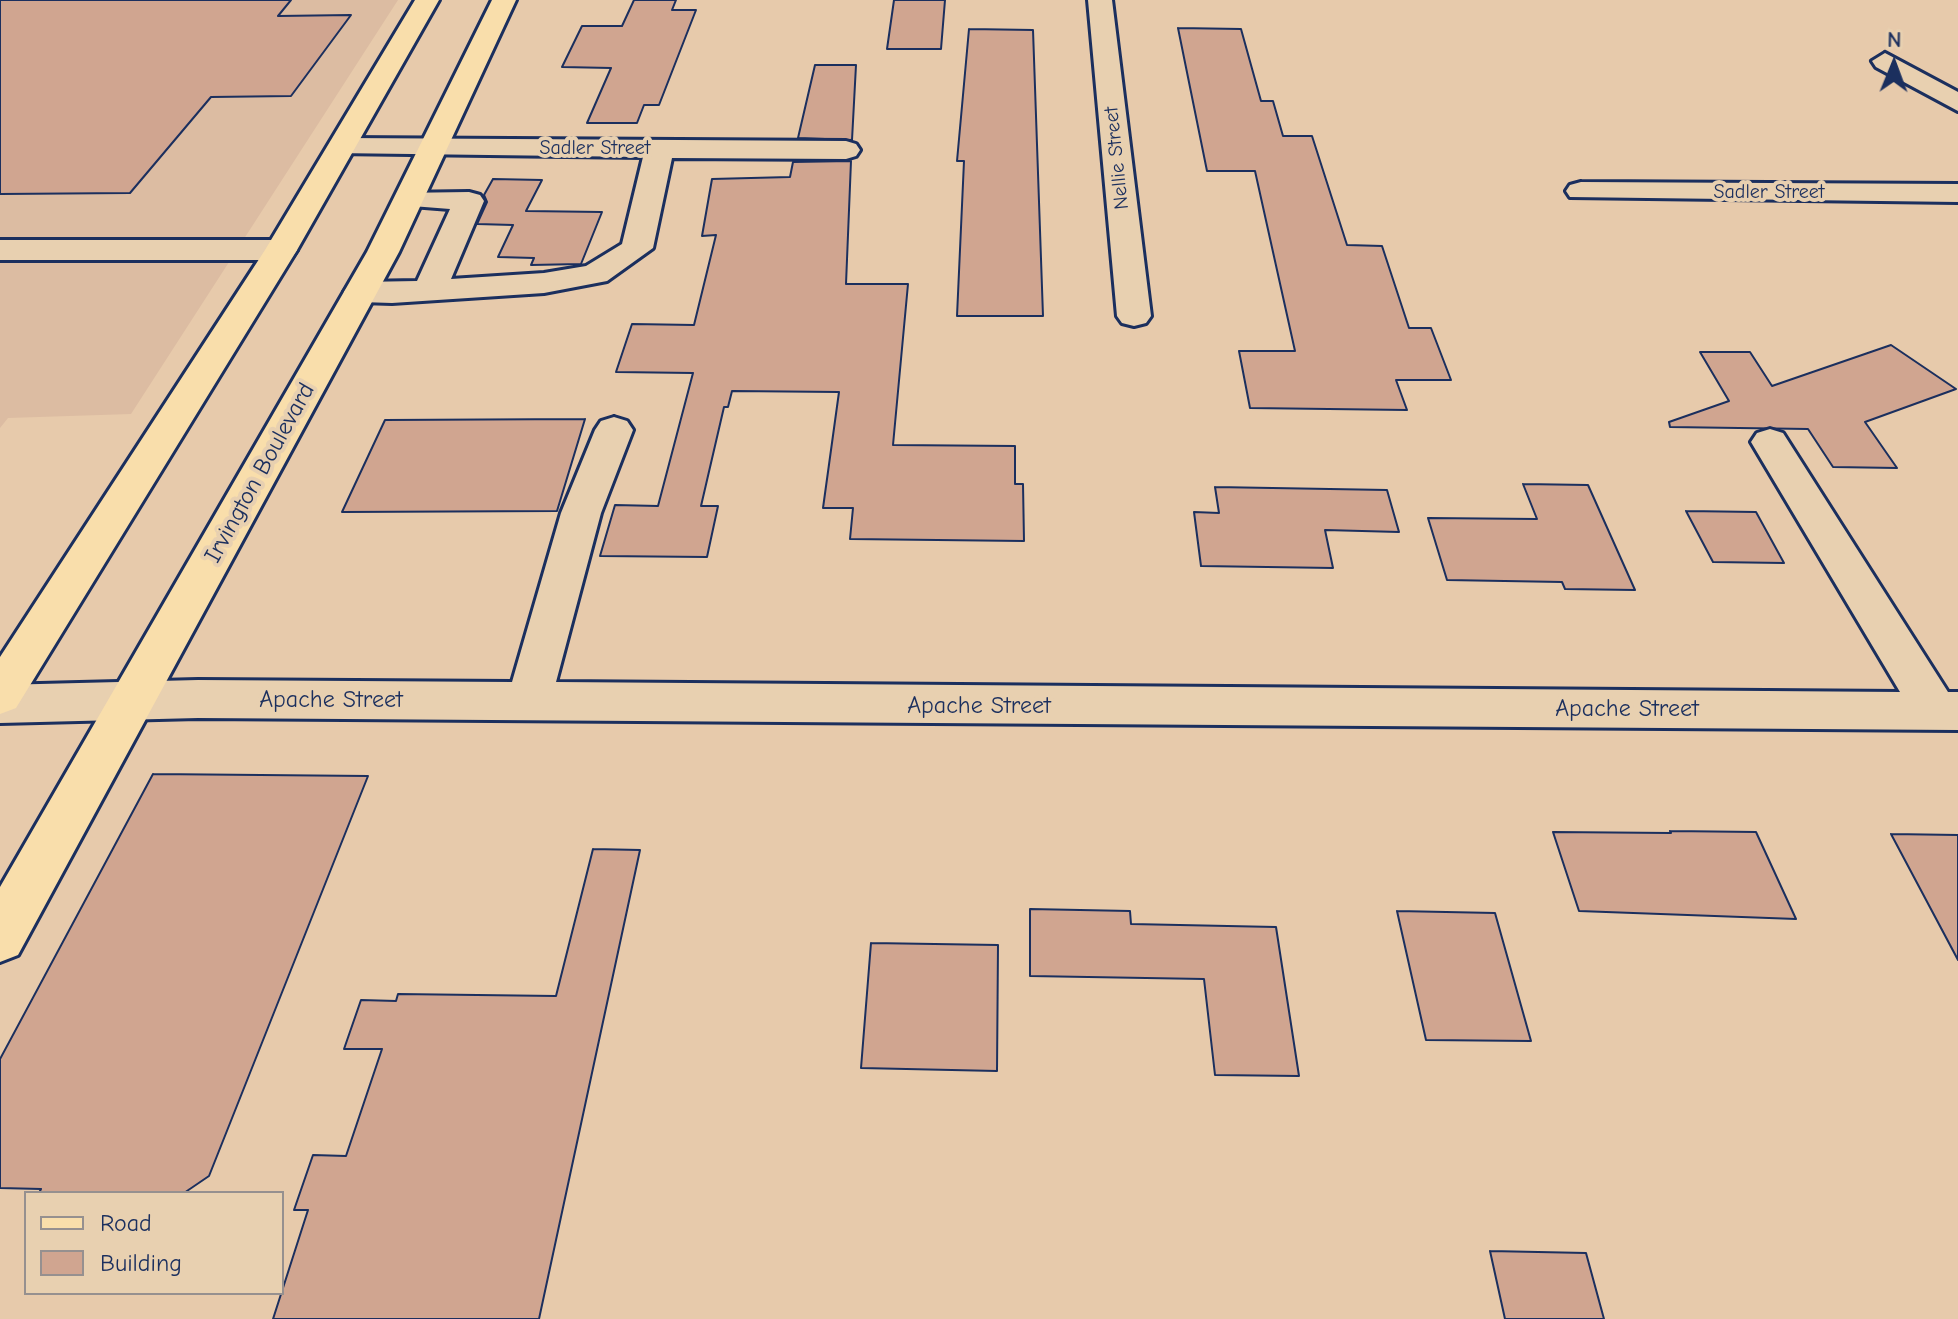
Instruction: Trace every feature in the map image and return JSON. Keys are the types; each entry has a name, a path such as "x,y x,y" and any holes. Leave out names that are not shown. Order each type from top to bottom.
{"main road":[{"path":"0,695 281,250 344,147 427,0"},
{"name":"Irvington Boulevard","path":"0,937 361,292 436,148 504,0"}],"street":[{"name":"Nellie Street","path":"1100,0 1134,316"},
{"path":"1885,61 1958,103"},
{"name":"Sadler Street","path":"344,147 846,150"},
{"path":"361,292 544,283 596,274 637,248 659,149"},
{"name":"Sadler Street","path":"1581,191 1958,193"},
{"path":"410,199 469,201 429,291"},
{"path":"0,250 281,250"},
{"path":"529,701 581,513 614,430"},
{"path":"1770,442 1947,711"},
{"name":"Apache Street","path":"0,704 529,701 1947,711"}],"shaded area":[{"path":"0,0 398,0 131,414 8,418 0,428"}],"building":[{"path":"0,0 291,0 278,16 351,15 291,96 211,97 130,193 0,194"},
{"path":"634,0 676,0 672,10 696,10 659,105 644,105 637,123 587,123 611,68 562,67 582,26 622,26"},
{"path":"894,0 945,0 941,49 887,49"},
{"path":"1178,28 1241,29 1261,101 1273,101 1283,136 1312,136 1347,245 1382,246 1409,328 1431,328 1451,380 1396,380 1407,410 1250,408 1239,351 1295,351 1255,171 1207,171"},
{"path":"969,29 1033,30 1043,316 957,316 964,161 957,161"},
{"path":"815,65 856,65 852,140 798,138"},
{"path":"851,161 846,284 908,284 893,445 1015,446 1015,484 1023,484 1024,541 850,539 853,508 823,508 839,392 732,391 728,407 724,407 701,506 718,506 707,557 600,556 615,505 658,506 693,373 616,372 632,324 694,325 716,235 702,236 712,179 790,177 793,162"},
{"path":"493,179 542,180 526,211 602,212 581,264 531,265 534,258 498,257 513,225 477,224 487,202 484,195"},
{"path":"1891,345 1956,389 1865,422 1897,468 1833,467 1808,429 1670,427 1669,422 1729,401 1700,352 1750,352 1772,386"},
{"path":"585,419 557,511 342,512 385,420"},
{"path":"1523,484 1588,485 1635,590 1565,589 1562,582 1447,580 1428,518 1537,519"},
{"path":"1215,487 1387,490 1399,532 1325,530 1333,568 1201,566 1194,512 1219,513"},
{"path":"1686,511 1756,512 1784,563 1713,562"},
{"path":"153,774 368,776 209,1176 187,1191 0,1188 0,1059"},
{"path":"1553,832 1756,832 1796,919 1579,911"},
{"path":"1891,834 1958,835 1958,960"},
{"path":"593,849 640,850 539,1319 273,1319 281,1295 284,1295 284,1285 308,1210 294,1210 313,1155 346,1156 382,1049 344,1049 361,1000 396,1001 398,994 556,996"},
{"path":"1030,909 1130,911 1131,924 1276,927 1299,1076 1215,1075 1204,979 1030,976"},
{"path":"1397,911 1495,913 1531,1041 1426,1040"},
{"path":"871,943 998,945 997,1071 861,1068"},
{"path":"1490,1251 1586,1253 1604,1319 1505,1319"}]}
